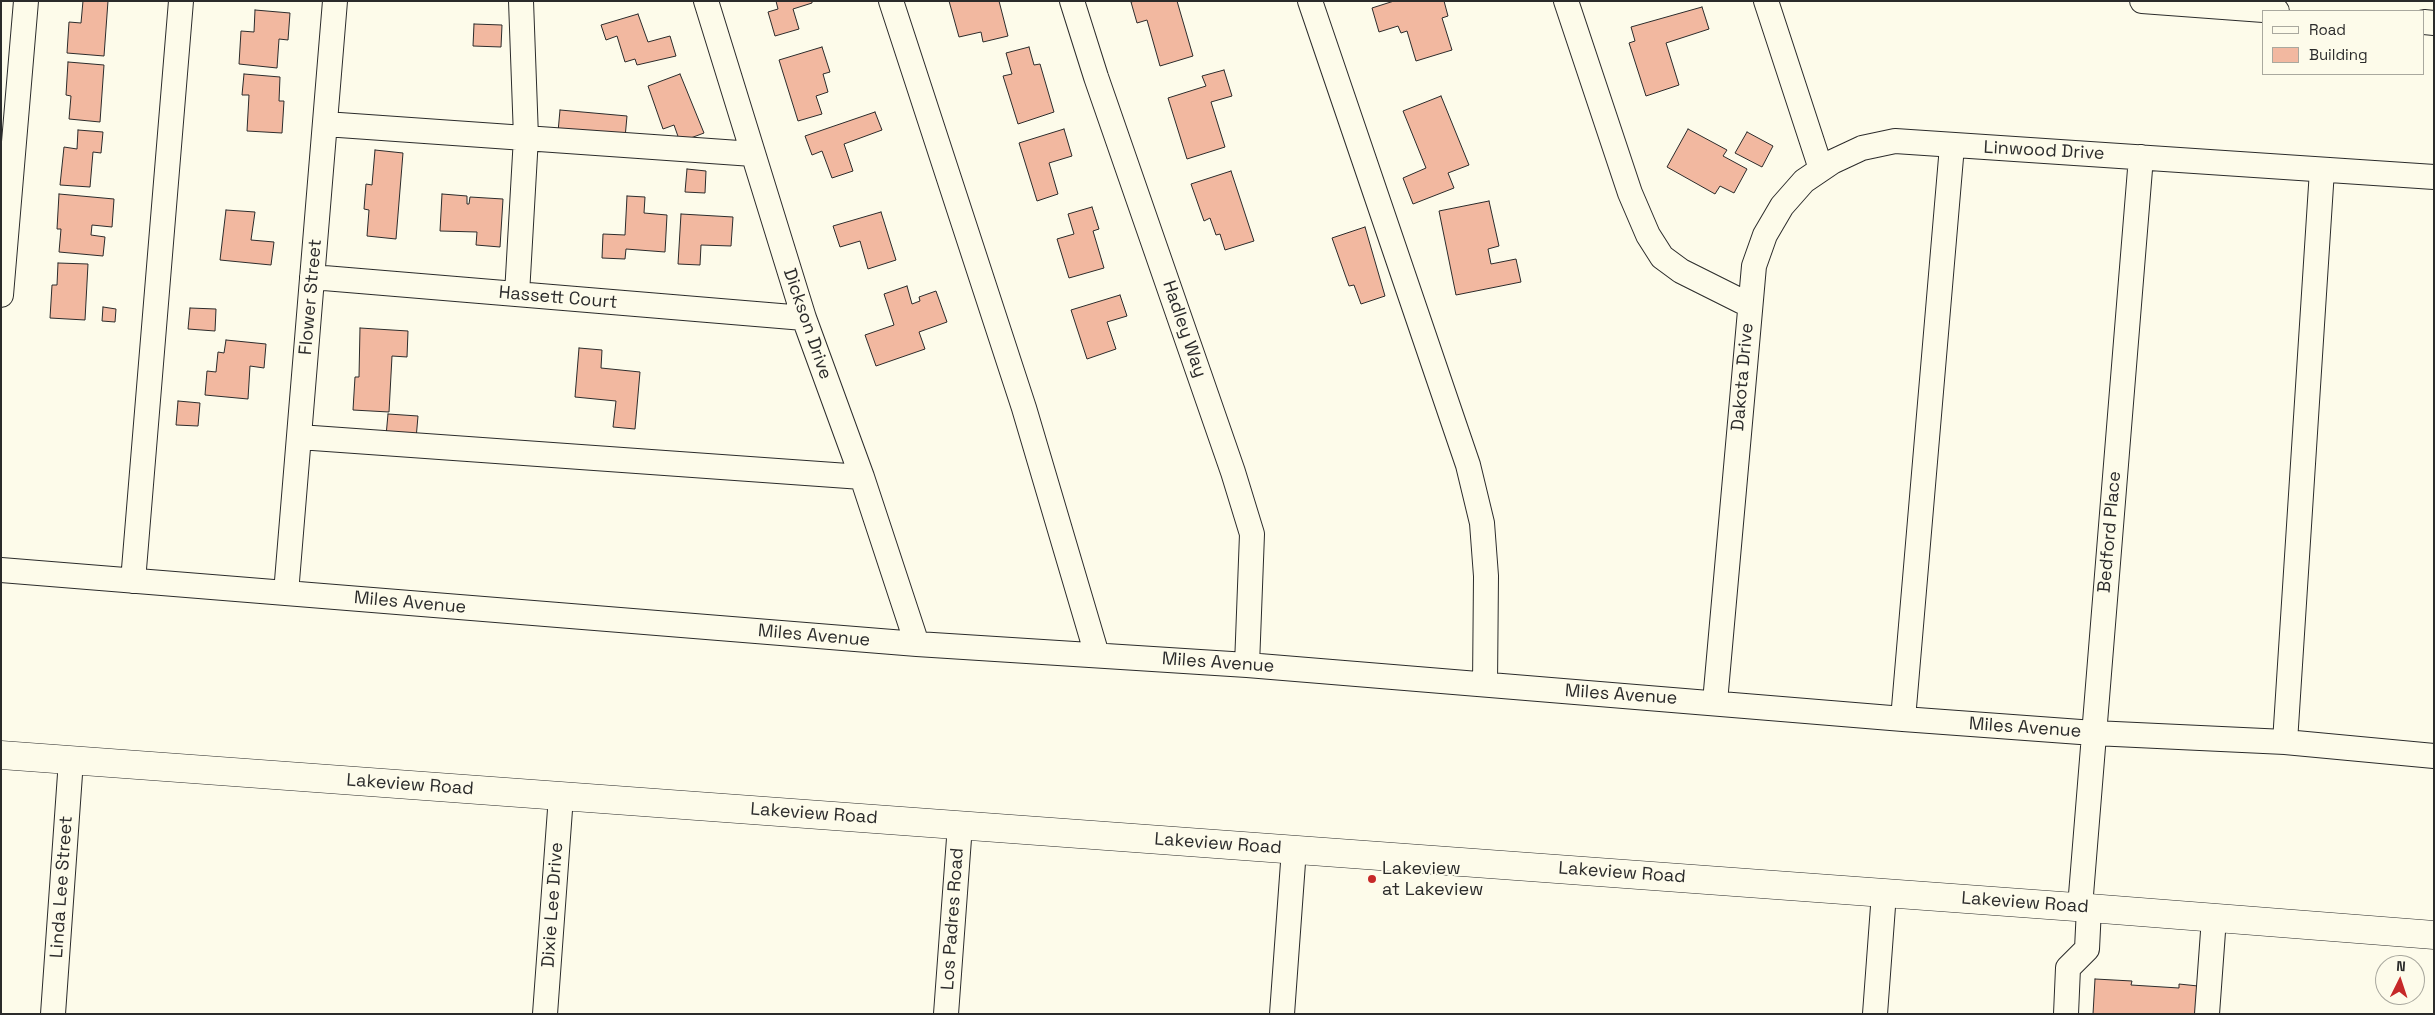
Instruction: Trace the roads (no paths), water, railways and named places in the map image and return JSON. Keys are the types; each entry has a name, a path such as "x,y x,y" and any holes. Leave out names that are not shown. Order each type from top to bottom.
{"main road":[{"name":"Lakeview Road","path":"1,755 1884,892 2434,935"}],"street":[{"path":"1,295 26,1"},
{"path":"133,581 181,1"},
{"name":"Flower Street","path":"286,593 335,1"},
{"path":"517,294 526,137 521,1"},
{"name":"Dickson Drive","path":"706,1 804,318 862,477 917,644"},
{"path":"891,1 1024,408 1097,655"},
{"name":"Hadley Way","path":"1072,1 1096,77 1233,472 1252,534 1247,665"},
{"path":"1310,1 1468,465 1482,523 1485,567 1484,684"},
{"name":"Dakota Drive","path":"1566,1 1630,194 1648,235 1662,257 1681,271 1749,305 1715,702"},
{"path":"1766,1 1822,169"},
{"path":"2142,1 2264,10"},
{"path":"325,124 753,154"},
{"name":"Linwood Drive","path":"1749,305 1754,266 1765,235 1782,206 1804,181 1832,162 1862,148 1895,141 2434,177"},
{"path":"1903,719 1952,146"},
{"name":"Bedford Place","path":"2066,1014 2068,968 2087,949 2084,907 2094,733 2141,157"},
{"path":"2285,742 2322,170"},
{"name":"Hassett Court","path":"312,277 804,318"},
{"path":"299,436 862,477"},
{"name":"Miles Avenue","path":"1,570 917,644 1247,665 1715,702 1903,719 2094,733 2285,742 2434,756"},
{"name":"Linda Lee Street","path":"53,1014 72,760"},
{"name":"Dixie Lee Drive","path":"545,1014 561,796"},
{"name":"Los Padres Road","path":"946,1014 960,825"},
{"path":"1282,1014 1294,849"},
{"path":"1875,1014 1884,892"},
{"path":"2207,1014 2214,918"}],"place":[{"name":"Lakeview at Lakeview","path":"1372,879"}]}
